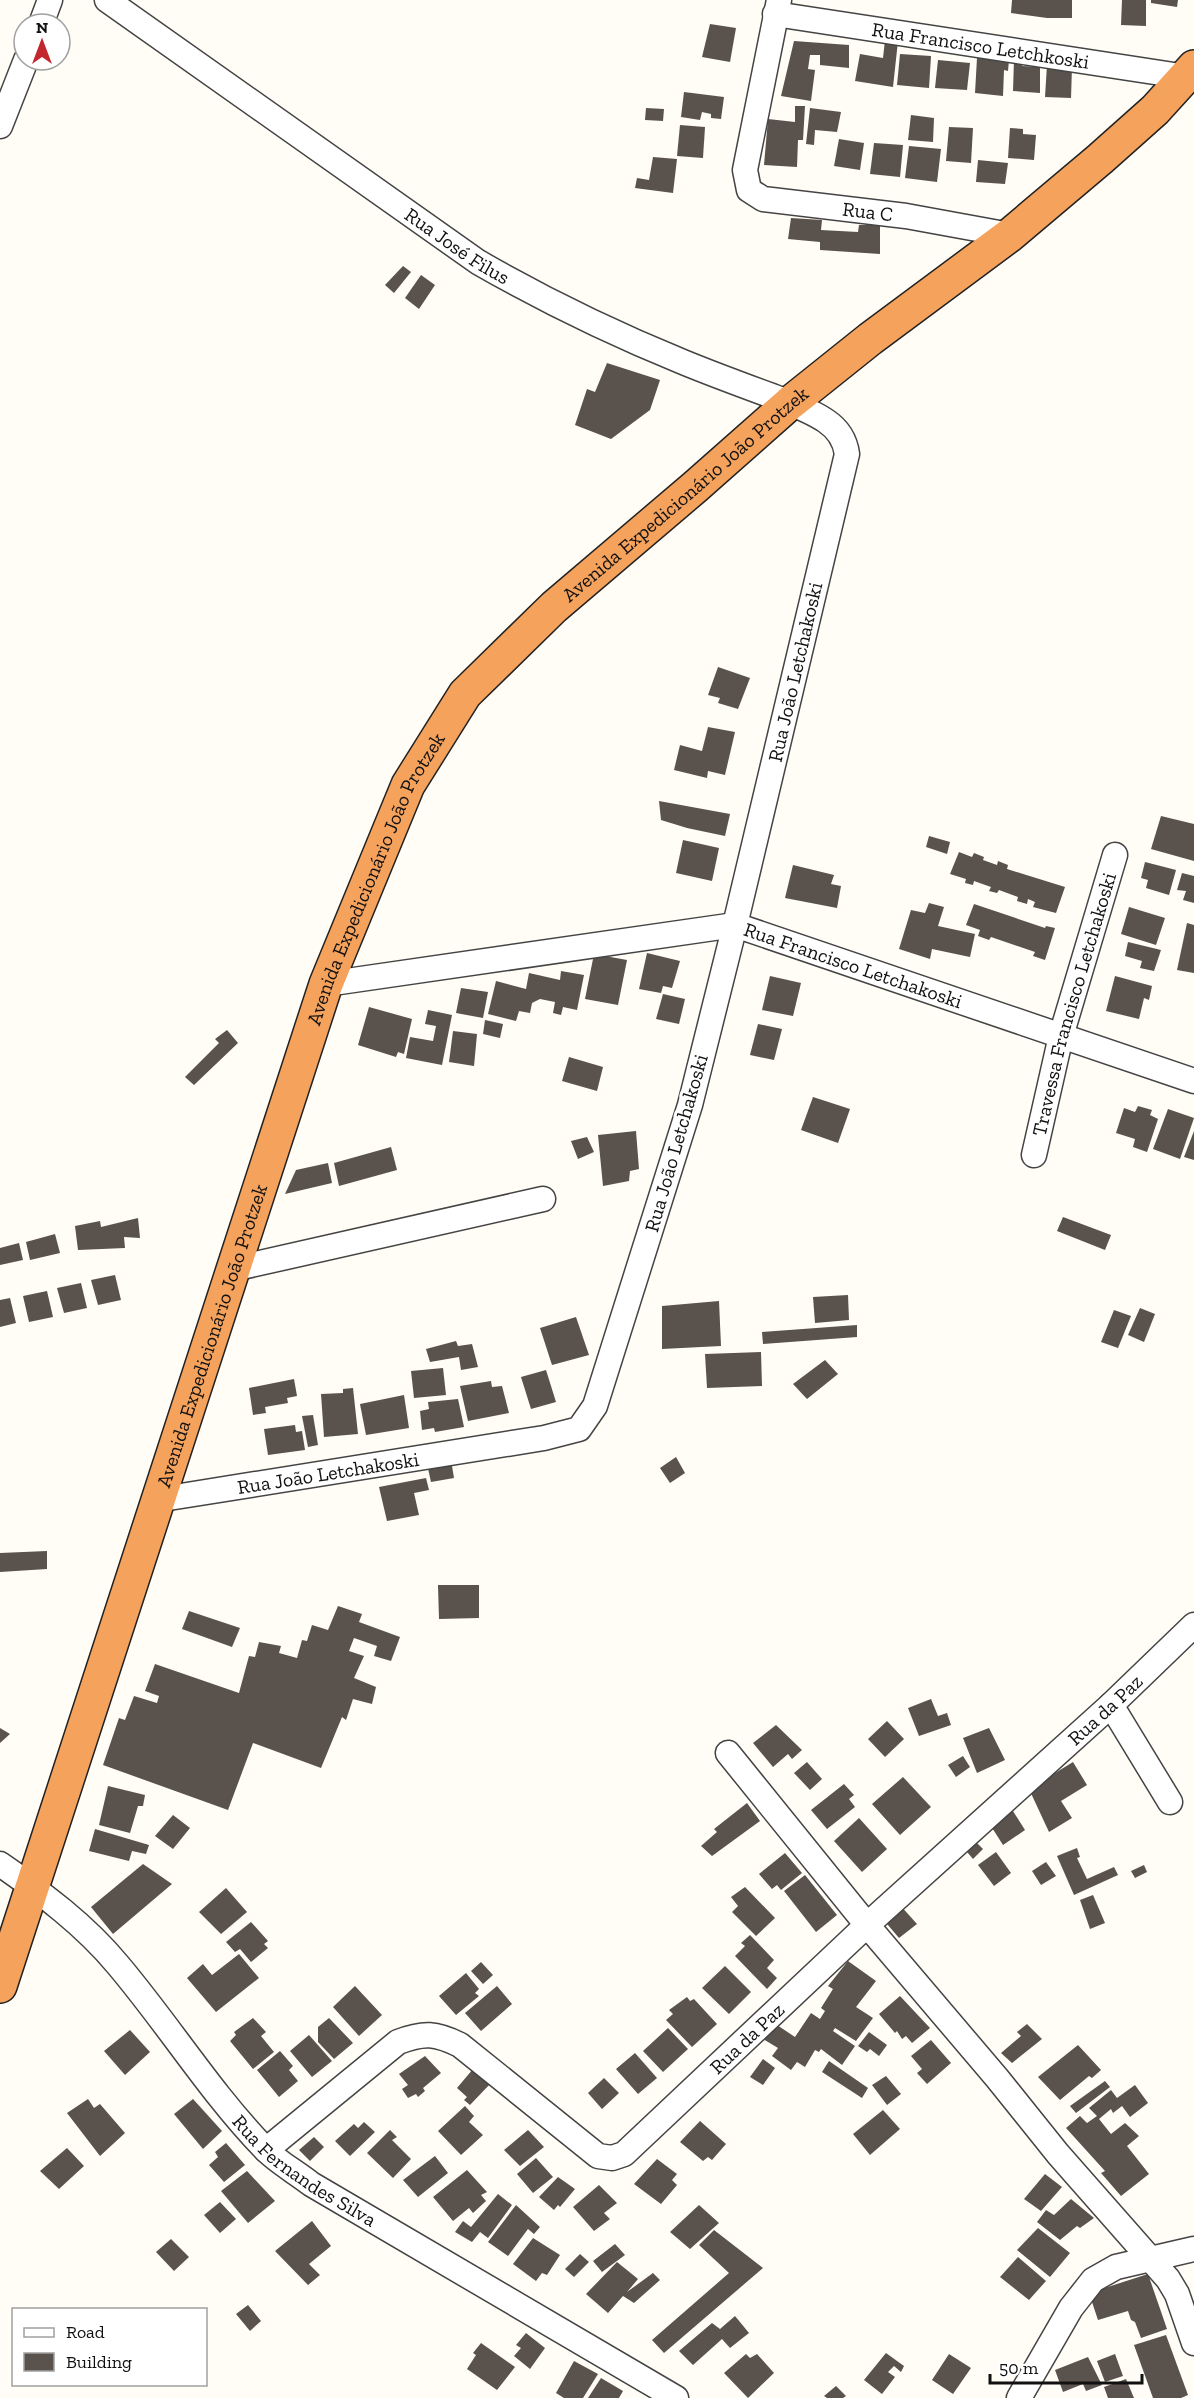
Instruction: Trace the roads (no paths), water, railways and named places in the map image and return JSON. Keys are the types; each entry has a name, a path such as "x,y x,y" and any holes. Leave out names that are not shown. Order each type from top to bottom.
{"highway":[{"name":"Avenida Expedicionário João Protzek","path":"0,1986 156,1500 326,984 408,785 465,694 554,607 790,403 870,339 1010,235 1147,117 1190,72"}],"street":[{"name":"Rua José Filus","path":"107,0 478,262 541,298 682,362 790,403 825,421 839,434"},
{"name":"Rua Francisco Letchkoski","path":"777,7 1190,72"},
{"name":"Rua C","path":"777,7 745,170 749,190 763,199 906,216 1010,235"},
{"path":"0,126 21,72"},
{"name":"Rua João Letchakoski","path":"156,1500 544,1438 579,1429 595,1406 690,1106 847,454 845,444 839,434"},
{"name":"Travessa Francisco Letchakoski","path":"1034,1155 1061,1036 1115,855"},
{"name":"Rua Francisco Letchakoski","path":"326,984 735,925 1194,1082"},
{"path":"232,1269 543,1199"},
{"name":"Rua da Paz","path":"266,2150 398,2042 418,2035 441,2036 460,2045 598,2156 612,2158 624,2154 867,1924 1111,1705 1194,1625"},
{"path":"1111,1705 1170,1802"},
{"path":"728,1753 1058,2154 1168,2279 1177,2294 1194,2343"},
{"name":"Rua Fernandes Silva","path":"0,1864 33,1887 85,1930 118,1964 239,2120 266,2150 311,2184 676,2398"},
{"path":"1019,2398 1071,2308 1093,2280 1116,2267 1194,2249"}]}
